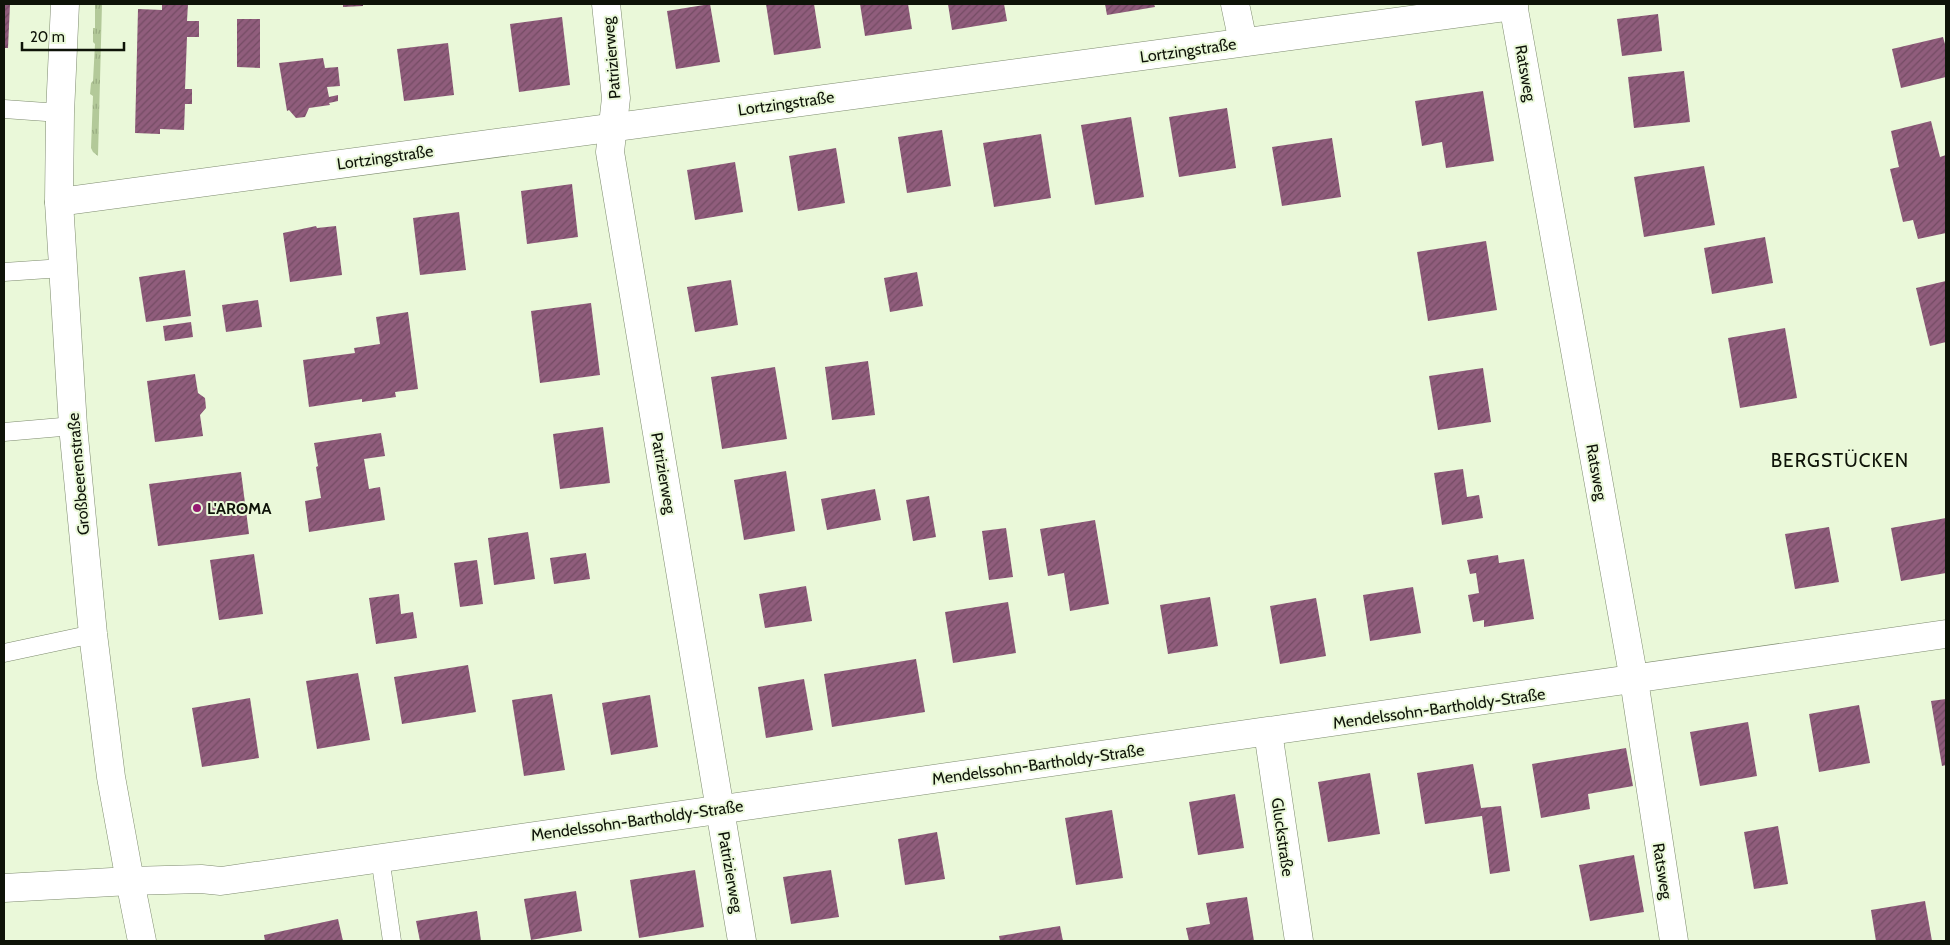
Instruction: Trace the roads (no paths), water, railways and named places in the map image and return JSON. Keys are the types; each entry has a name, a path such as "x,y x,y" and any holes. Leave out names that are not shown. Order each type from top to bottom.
{"street":[{"name":"Großbeerenstraße","path":"65,4 60,113 59,202 73,426 93,634 111,777 142,941"},
{"name":"Patrizierweg","path":"606,4 616,98 610,152 742,941"},
{"path":"1234,4 1243,42"},
{"name":"Lortzingstraße","path":"59,202 1514,5"},
{"name":"Ratsweg","path":"1514,5 1634,680 1674,941"},
{"name":"Mendelssohn-Bartholdy-Straße","path":"4,888 130,881 201,879 221,881 720,808 1268,732 1946,634"},
{"name":"Gluckstraße","path":"1268,732 1299,941"}],"lane":[{"path":"4,109 60,113"},
{"path":"4,272 63,268"},
{"path":"4,432 73,426"},
{"path":"4,653 93,634"},
{"path":"380,858 392,941"}],"place":[{"name":"L'AROMA","path":"197,508"}],"district":[{"name":"BERGSTÜCKEN","path":"1840,460"}]}
